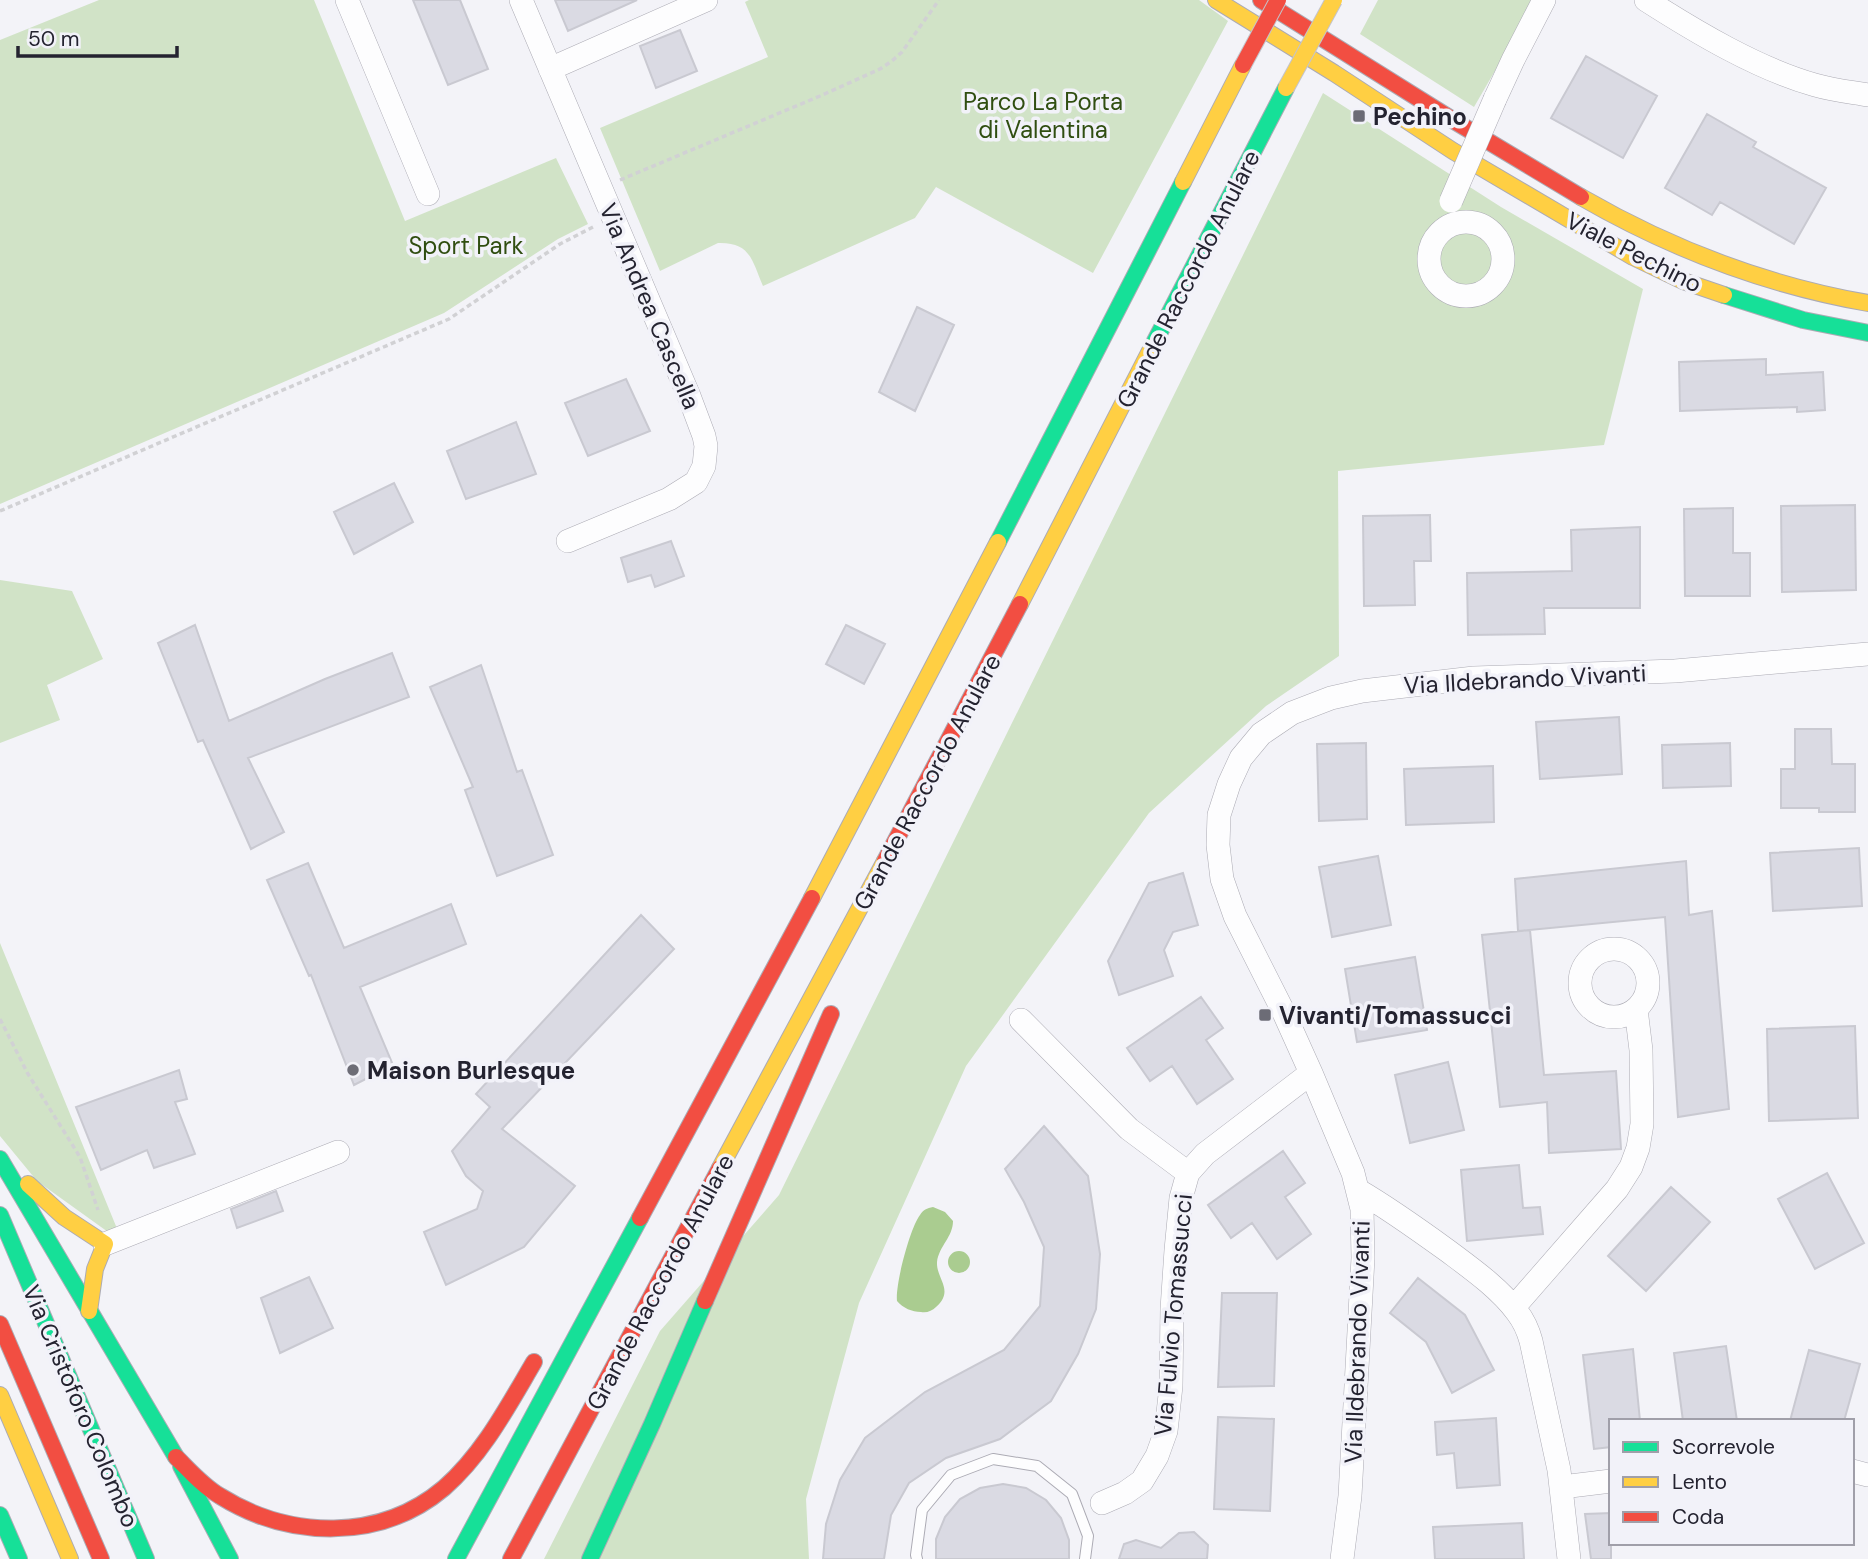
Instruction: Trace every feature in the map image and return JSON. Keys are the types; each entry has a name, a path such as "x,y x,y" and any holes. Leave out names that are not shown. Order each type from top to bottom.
{"main road":[{"name":"Viale Pechino","path":"1216,0 1453,151 1621,250 1700,287 1774,312 1868,333"},
{"name":"Viale Pechino","path":"1261,0 1463,127 1587,200 1675,246 1780,284 1868,303"},
{"name":"Grande Raccordo Anulare","path":"456,1559 820,884 1278,0"},
{"name":"Grande Raccordo Anulare","path":"511,1559 950,739 1334,0"},
{"path":"894,877 950,739"},
{"path":"590,1559 638,1458 798,1084 838,999"},
{"path":"0,1158 54,1211 72,1225 107,1243 95,1269 89,1311"},
{"path":"0,1158 176,1457 230,1559"},
{"path":"593,1273 649,1201"},
{"name":"Via Cristoforo Colombo","path":"0,1214 146,1559"},
{"name":"Via Cristoforo Colombo","path":"0,1324 100,1559"},
{"path":"176,1457 220,1496 247,1511 267,1518 312,1529 357,1528 373,1524 416,1508 451,1481 493,1429 541,1350"},
{"path":"0,1395 70,1559"},
{"path":"0,1515 19,1559"}],"street":[{"path":"347,0 428,194"},
{"name":"Via Andrea Cascella","path":"521,0 689,396 706,446 704,466 696,482 690,487 669,499 568,541"},
{"path":"550,69 706,0"},
{"path":"1446,228 1451,201 1516,52 1544,0"},
{"path":"1646,0 1708,37 1780,73 1816,86 1868,95"},
{"name":"Via Ildebrando Vivanti","path":"1342,1559 1351,1486 1363,1258 1359,1191 1311,1073 1235,916 1222,879 1218,855 1219,815 1237,766 1250,746 1269,727 1292,713 1341,695 1484,677 1675,671 1868,654"},
{"path":"1514,1307 1617,1189 1631,1167 1642,1124 1641,1049 1636,1009"},
{"path":"1021,1020 1129,1129 1188,1173"},
{"name":"Via Fulvio Tomassucci","path":"1102,1503 1125,1493 1142,1480 1154,1462 1166,1431 1171,1386 1175,1260 1181,1198 1188,1173 1205,1154 1311,1073"},
{"path":"107,1243 338,1152"},
{"path":"1359,1191 1402,1217 1465,1264 1514,1307 1524,1322 1531,1341 1562,1487 1569,1559"},
{"path":"1562,1487 1609,1481"}],"lane":[{"path":"917,1559 922,1510 951,1475 993,1459 1037,1466 1072,1494 1088,1536 1085,1559"},
{"path":"1079,1511 1102,1503"}],"path":[{"path":"618,181 880,69 897,57 939,0"},
{"path":"0,511 449,319 560,244 600,223"},
{"path":"0,1020 28,1074 80,1157 107,1243"}],"green space":[{"name":"Sport Park","path":"99,0 314,0 405,221 556,158 588,224 558,239 444,313 0,504 0,40"},
{"name":"Parco La Porta di Valentina","path":"1199,0 1228,21 1093,273 936,187 915,218 763,286 749,255 737,246 729,244 718,243 660,271 600,128 768,57 745,2"},
{"path":"1378,0 1536,0 1474,107 1360,34"},
{"path":"1323,93 1501,207 1643,289 1604,445 1338,471 1339,656 1266,706 1149,813 966,1066 859,1303 806,1499 809,1559 544,1559 660,1331 779,1195"},
{"path":"0,580 72,591 103,659 47,685 60,720 0,743"},
{"path":"0,943 118,1231 108,1232 37,1181 0,1136"}],"shaded area":[{"path":"933,1207 945,1212 953,1221 951,1232 937,1262 944,1295 933,1310 918,1312 905,1308 897,1301 898,1283 916,1222 921,1213"},
{"path":"959,1251 967,1254 970,1262 967,1270 959,1273 951,1270 948,1262 951,1254"}],"building":[{"path":"413,0 460,0 488,69 448,85"},
{"path":"555,0 637,0 568,31"},
{"path":"680,30 697,71 656,88 640,46"},
{"path":"1586,56 1657,96 1623,158 1551,118"},
{"path":"1707,114 1756,142 1753,147 1826,188 1794,244 1720,202 1712,215 1665,188"},
{"path":"917,307 954,325 915,411 879,392"},
{"path":"1766,359 1766,375 1823,372 1825,410 1797,412 1797,407 1680,411 1679,362"},
{"path":"626,379 650,431 588,456 565,403"},
{"path":"516,422 536,474 466,499 447,451"},
{"path":"394,483 413,522 354,554 334,512"},
{"path":"1855,505 1856,590 1782,592 1781,506"},
{"path":"1733,508 1733,553 1750,553 1750,596 1685,596 1684,509"},
{"path":"1430,515 1431,561 1414,561 1415,605 1364,606 1363,516"},
{"path":"1640,527 1640,608 1544,608 1545,634 1468,635 1467,573 1572,571 1571,530"},
{"path":"671,541 684,576 655,587 651,575 628,582 621,558"},
{"path":"195,625 229,721 392,653 409,697 248,758 284,832 251,849 203,740 198,742 158,643"},
{"path":"846,625 885,644 864,684 826,664"},
{"path":"481,665 517,772 522,770 553,855 497,876 465,790 473,787 430,687"},
{"path":"1619,717 1622,774 1540,779 1536,722"},
{"path":"1795,729 1831,729 1832,764 1855,764 1855,812 1781,808 1781,769 1795,769"},
{"path":"1366,743 1367,819 1319,821 1317,744"},
{"path":"1730,743 1731,786 1663,788 1662,745"},
{"path":"1493,766 1494,822 1406,825 1404,769"},
{"path":"1859,848 1862,906 1773,911 1770,853"},
{"path":"1378,856 1391,925 1332,937 1319,867"},
{"path":"1686,861 1689,915 1712,911 1729,1109 1678,1117 1665,917 1518,931 1515,879"},
{"path":"308,863 344,948 451,904 466,944 360,987 393,1065 354,1085 311,975 309,976 267,880"},
{"path":"1183,873 1198,925 1173,932 1164,950 1173,976 1119,995 1108,961 1149,883"},
{"path":"641,915 674,949 502,1129 575,1186 524,1247 446,1285 424,1232 477,1209 483,1191 466,1176 452,1151 490,1107 476,1094"},
{"path":"1530,930 1544,1075 1616,1071 1621,1149 1549,1153 1547,1102 1500,1107 1482,935"},
{"path":"1415,957 1427,1030 1357,1042 1345,969"},
{"path":"1201,997 1223,1028 1206,1040 1233,1079 1197,1104 1172,1066 1150,1081 1127,1048"},
{"path":"1855,1026 1858,1118 1769,1121 1767,1029"},
{"path":"1448,1062 1464,1130 1410,1143 1395,1075"},
{"path":"179,1070 187,1099 175,1102 195,1154 154,1168 147,1150 101,1170 76,1107"},
{"path":"1044,1126 1088,1176 1100,1254 1096,1309 1078,1354 1051,1401 1000,1439 946,1458 909,1483 891,1515 884,1559 823,1559 826,1524 840,1480 865,1438 925,1392 1004,1350 1040,1306 1044,1247 1024,1202 1005,1169"},
{"path":"1283,1151 1305,1183 1285,1197 1311,1234 1277,1259 1252,1223 1231,1238 1208,1205"},
{"path":"1519,1165 1523,1208 1540,1207 1543,1234 1467,1241 1461,1170"},
{"path":"1827,1173 1864,1243 1815,1269 1778,1199"},
{"path":"1671,1187 1710,1222 1646,1291 1608,1256"},
{"path":"276,1191 283,1211 237,1228 231,1209"},
{"path":"309,1277 333,1328 280,1353 261,1298"},
{"path":"1418,1278 1465,1315 1494,1370 1452,1393 1426,1342 1390,1313"},
{"path":"1222,1293 1277,1293 1274,1386 1218,1387"},
{"path":"1726,1346 1737,1419 1683,1419 1674,1353"},
{"path":"1633,1349 1640,1419 1609,1419 1609,1447 1594,1449 1583,1355"},
{"path":"1809,1350 1860,1364 1845,1419 1791,1419"},
{"path":"1218,1417 1274,1419 1270,1511 1214,1509"},
{"path":"1496,1418 1500,1485 1457,1488 1454,1453 1437,1455 1435,1422"},
{"path":"1003,1484 1026,1488 1046,1500 1061,1518 1069,1540 1069,1559 936,1559 936,1539 945,1517 960,1499 980,1488"},
{"path":"1609,1513 1611,1559 1591,1559 1585,1514"},
{"path":"1522,1523 1524,1559 1435,1559 1433,1527"},
{"path":"1194,1532 1208,1545 1207,1559 1119,1559 1124,1544 1136,1540 1161,1548 1179,1533"}],"traffic: fast":[{"path":"1152,347 1286,88"},
{"path":"998,542 1183,182"},
{"path":"1724,295 1803,320 1868,333"},
{"path":"0,1159 176,1457"},
{"path":"0,1215 146,1559"},
{"path":"456,1559 640,1218"},
{"path":"590,1559 705,1301"},
{"path":"181,1466 230,1559"},
{"path":"0,1515 19,1559"}],"traffic: slow":[{"path":"1216,0 1453,151 1633,257 1683,281 1724,295"},
{"path":"1286,88 1334,0"},
{"path":"1183,182 1243,65"},
{"path":"1581,197 1649,233 1720,263 1792,286 1868,303"},
{"path":"1020,604 1152,347"},
{"path":"812,898 998,542"},
{"path":"720,1168 885,861"},
{"path":"28,1184 64,1217 105,1244 95,1269 89,1311"},
{"path":"0,1395 70,1559"}],"traffic: jam":[{"path":"1261,0 1581,197"},
{"path":"1243,65 1278,0"},
{"path":"885,861 1020,604"},
{"path":"640,1218 812,898"},
{"path":"705,1301 831,1014"},
{"path":"511,1559 720,1168"},
{"path":"0,1324 101,1559"},
{"path":"176,1457 202,1483 247,1510 304,1527 363,1526 392,1518 419,1506 458,1475 494,1429 534,1362"}],"place":[{"name":"Pechino","path":"1359,116"},
{"name":"Vivanti/Tomassucci","path":"1265,1015"},
{"name":"Maison Burlesque","path":"353,1070"}]}
